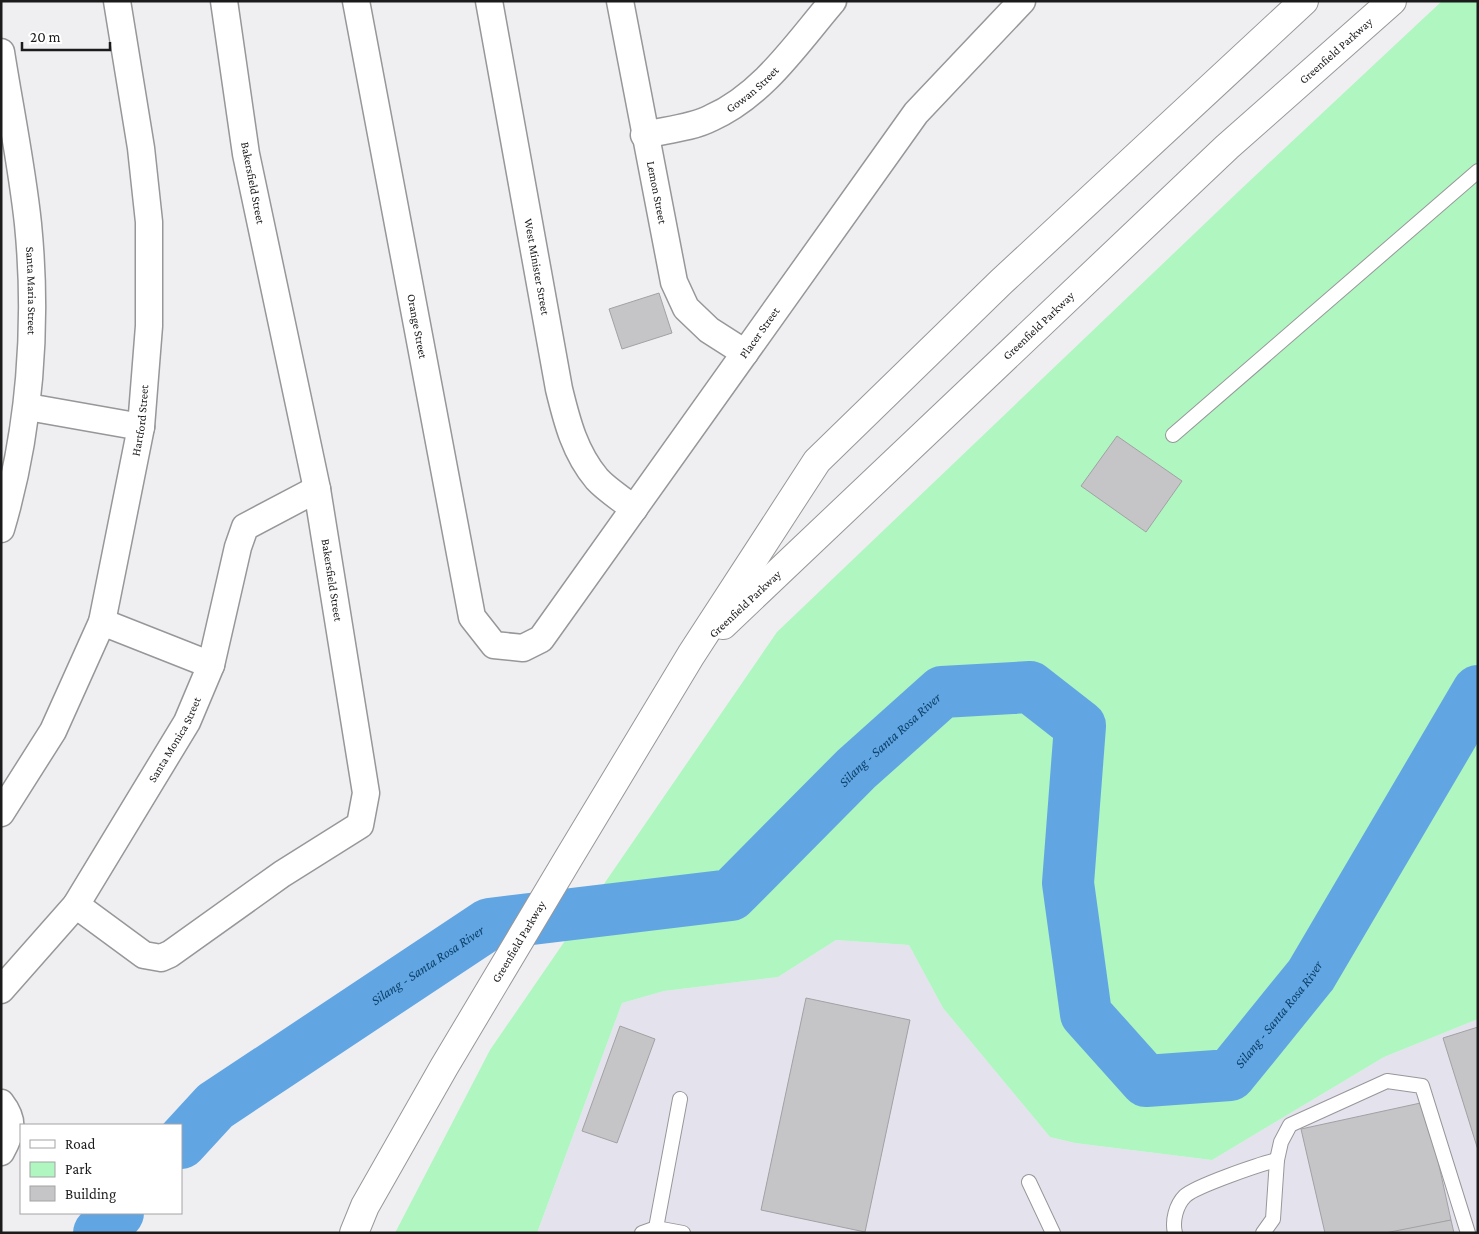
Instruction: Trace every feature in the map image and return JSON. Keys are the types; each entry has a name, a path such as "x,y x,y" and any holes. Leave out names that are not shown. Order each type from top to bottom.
{"main road":[{"name":"Greenfield Parkway","path":"354,1233 365,1206 444,1067 568,859 691,655 817,461 1001,282 1304,1"},
{"name":"Greenfield Parkway","path":"691,655 1227,147 1392,1"}],"street":[{"name":"Hartford Street","path":"1,813 53,731 102,622 141,426 149,326 149,222 141,148 117,1"},
{"name":"Bakersfield Street","path":"76,905 144,955 161,958 170,954 282,874 360,824 366,793 317,489 246,154 224,1"},
{"name":"Orange Street","path":"356,1 472,617 494,645"},
{"name":"West Minister Street","path":"489,1 559,390 568,427 580,455 598,480 634,509"},
{"name":"Lemon Street","path":"620,1 667,256 678,290 686,308 709,330 745,354"},
{"name":"Gowan Street","path":"644,135 710,119 739,104 759,86 833,1"},
{"name":"Placer Street","path":"494,645 523,648 541,639 916,113 1022,1"},
{"name":"Santa Maria Street","path":"1,52 28,224 32,313 28,406 10,501 1,529"},
{"path":"28,406 141,426"},
{"name":"Santa Monica Street","path":"1,990 76,905 186,722 211,665 238,547 245,526 317,489"},
{"path":"102,622 211,665"},
{"path":"1,1103 11,1115 11,1126 8,1141 1,1152"}],"lane":[{"path":"1173,435 1478,171"},
{"path":"1262,1233 1273,1219 1277,1160 1281,1142 1290,1125 1386,1081 1422,1086 1468,1233"},
{"path":"656,1228 680,1099"},
{"path":"1175,1233 1173,1226 1178,1208 1186,1196 1253,1166 1277,1160"},
{"path":"1029,1182 1053,1233"},
{"path":"642,1233 656,1228 683,1233"}],"shaded area":[{"path":"836,940 909,945 943,1008 1050,1137 1075,1143 1212,1160 1384,1057 1478,1019 1478,1233 537,1233 622,1003 664,991 778,977"}],"green space":[{"path":"1442,1 1478,1 1478,1019 1384,1057 1212,1160 1075,1143 1050,1137 943,1008 909,945 836,940 778,977 664,991 622,1003 537,1233 395,1233 490,1050 777,632 1239,191"}],"building":[{"path":"659,293 672,333 622,349 609,309"},
{"path":"1117,436 1182,481 1146,532 1081,486"},
{"path":"806,998 910,1020 865,1232 761,1210"},
{"path":"620,1026 655,1039 617,1143 582,1131"},
{"path":"1478,1027 1478,1150 1443,1038"},
{"path":"1425,1102 1451,1220 1393,1233 1325,1233 1301,1129"},
{"path":"1451,1220 1454,1233 1385,1233"}],"waterway":[{"name":"Silang - Santa Rosa River","path":"182,1142 215,1106 489,924 731,895 856,769 942,692 1030,687 1080,726 1068,883 1086,1014 1146,1081 1230,1075 1311,975 1478,691"},
{"name":"Silang - Santa Rosa River","path":"99,1233 117,1214"}]}
